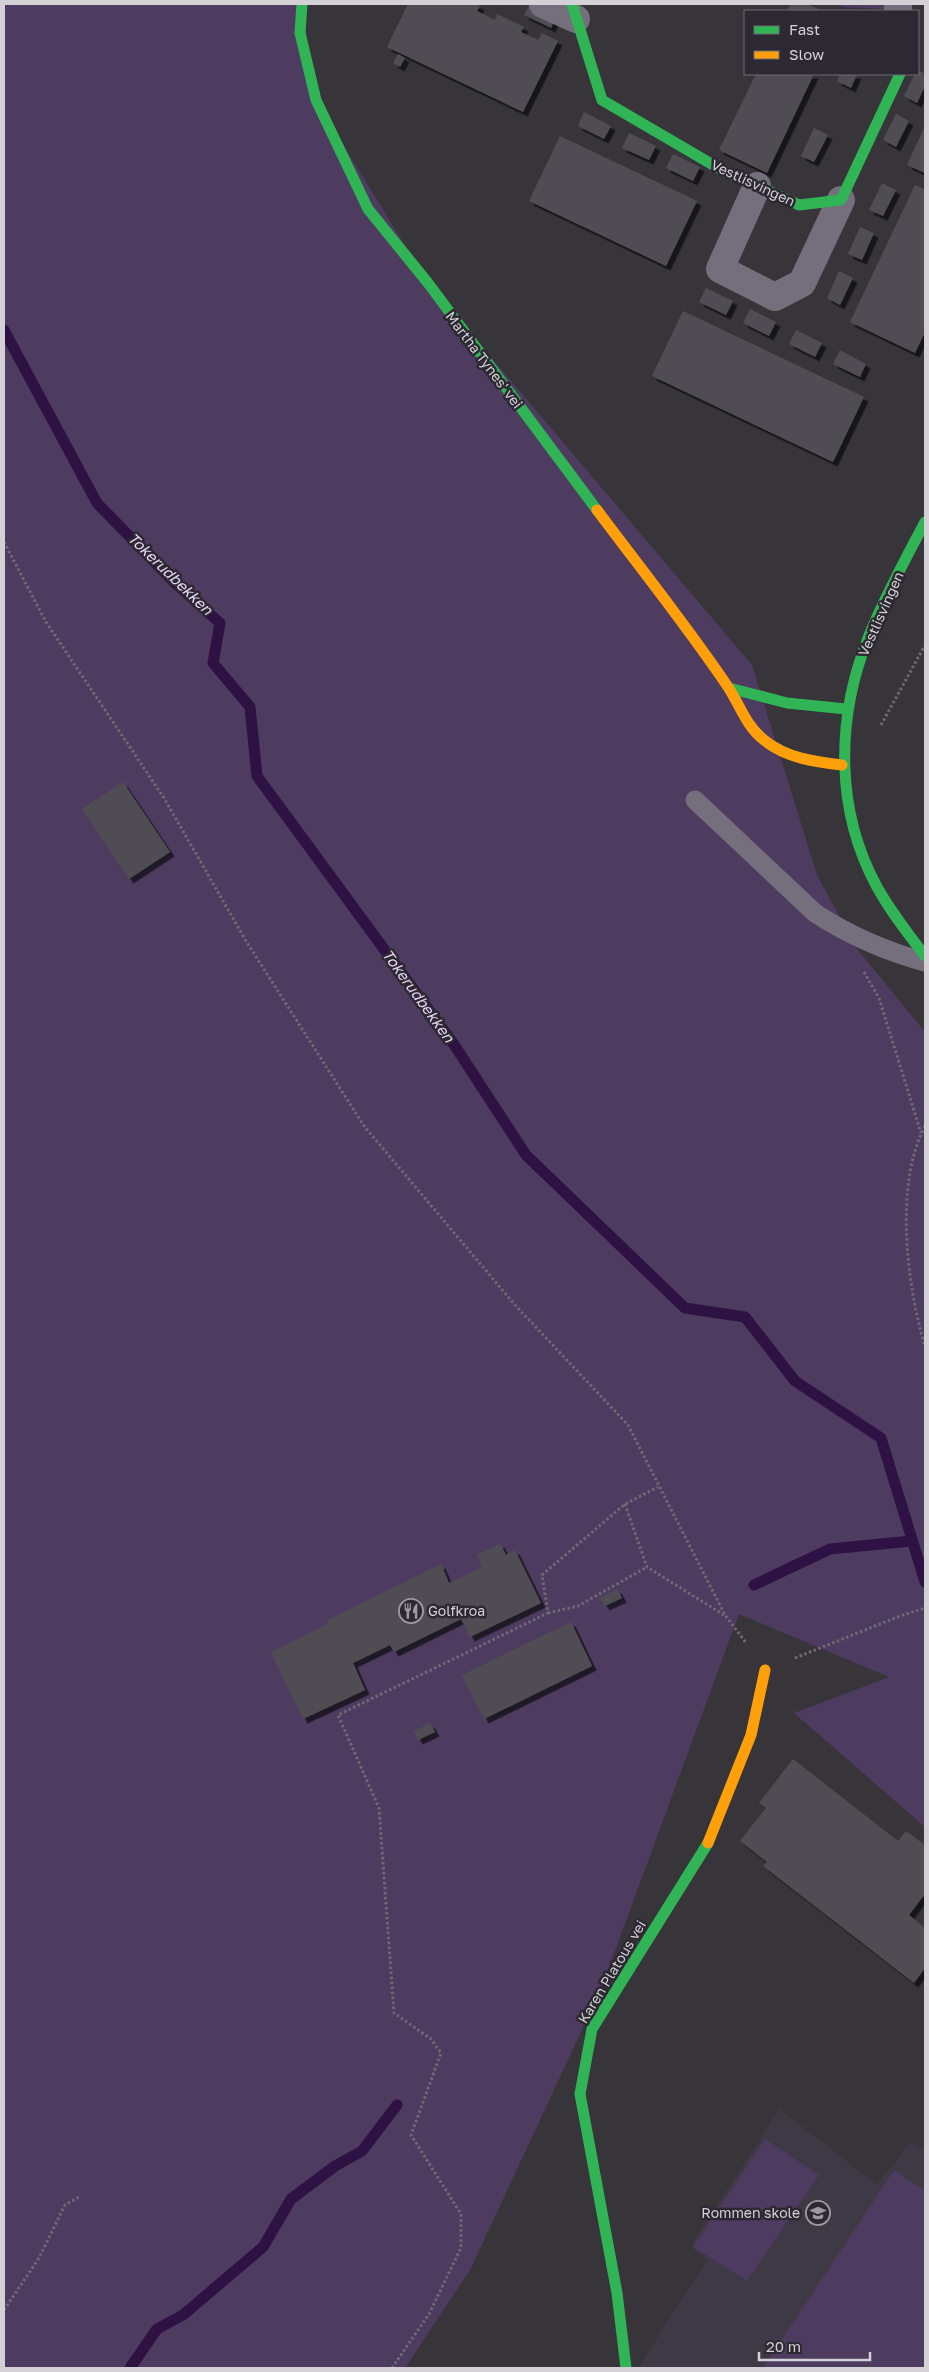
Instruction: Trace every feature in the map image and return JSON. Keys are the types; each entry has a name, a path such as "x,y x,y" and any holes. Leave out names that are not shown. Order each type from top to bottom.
{"street":[{"name":"Martha Tynes' vei","path":"302,4 300,33 316,100 368,208 428,283 729,688 754,731 768,743 788,755 842,765"},
{"path":"543,4 574,11"},
{"name":"Vestlisvingen","path":"574,11 602,100 720,169 799,204 841,200"},
{"path":"757,186 720,268 775,297 802,283 900,75"},
{"name":"Vestlisvingen","path":"925,522 865,646 846,709 842,765 857,841 872,878 895,916 925,956"},
{"path":"729,688 764,700 812,707 846,709"},
{"name":"Karen Platous vei","path":"626,2368 617,2293 580,2094 592,2029 705,1849 751,1735 766,1670"}],"lane":[{"path":"694,800 815,913 838,928 870,944 925,962"}],"path":[{"path":"4,542 46,622 164,798 246,941 364,1126 515,1305 628,1425 725,1615 766,1670 900,1616 925,1608"},
{"path":"878,731 925,645"},
{"path":"838,928 879,998 921,1133"},
{"path":"925,1126 921,1133 913,1163 906,1214 908,1263 918,1324 925,1347"},
{"path":"548,1613 542,1575 626,1504 658,1487"},
{"path":"626,1504 647,1567 725,1615"},
{"path":"392,2368 429,2314 461,2248 461,2214 411,2135 442,2053 431,2039 394,2013 379,1808 338,1715 548,1613 578,1606 647,1567"},
{"path":"4,2310 39,2258 65,2205 79,2197"}],"shaded area":[{"path":"4,4 302,4 316,100 428,283 752,665 817,875 858,950 925,1032 925,1827 794,1713 889,1677 739,1614 601,1989 470,2270 405,2368 4,2368"},
{"path":"837,4 887,4 884,9 843,7"},
{"name":"Rommen skole","path":"780,2109 877,2185 910,2143 925,2151 925,2368 638,2368 707,2260 693,2249 693,2241"},
{"path":"765,2139 819,2175 747,2281 693,2247"},
{"path":"894,2170 925,2191 925,2368 763,2368"}],"building":[{"path":"408,4 476,4 480,6 477,11 495,20 497,14 524,27 521,32 538,40 542,33 558,41 523,112 387,47"},
{"path":"530,4 557,14 551,28 524,15"},
{"path":"790,4 807,4 821,10 787,10"},
{"path":"398,54 405,58 400,67 393,63"},
{"path":"919,71 925,74 925,86 917,103 904,96 914,75 919,75"},
{"path":"756,75 814,75 767,173 719,150"},
{"path":"840,75 857,75 851,88 837,81"},
{"path":"584,112 611,126 604,139 578,126"},
{"path":"896,114 909,121 896,147 883,140"},
{"path":"925,126 925,173 907,165"},
{"path":"814,128 828,135 814,162 801,156"},
{"path":"629,133 656,146 649,160 622,148"},
{"path":"560,136 697,201 666,266 529,201"},
{"path":"673,154 700,167 693,181 666,168"},
{"path":"882,183 896,190 883,216 869,210"},
{"path":"915,185 925,190 925,332 915,353 850,322"},
{"path":"860,227 874,233 862,260 848,254"},
{"path":"839,271 853,278 840,305 827,298"},
{"path":"706,288 733,301 726,315 699,302"},
{"path":"750,309 776,322 769,336 743,323"},
{"path":"683,311 864,397 833,462 652,376"},
{"path":"796,330 822,343 815,357 789,344"},
{"path":"840,350 866,364 860,377 833,364"},
{"path":"123,782 170,852 129,879 82,809"},
{"path":"500,1543 506,1555 515,1550 541,1603 470,1637 461,1619 394,1652 390,1645 353,1663 365,1690 303,1719 271,1652 329,1623 328,1620 441,1564 449,1583 482,1567 477,1555"},
{"path":"617,1589 622,1598 605,1606 600,1598"},
{"path":"571,1622 592,1666 484,1719 462,1675"},
{"path":"430,1723 435,1732 418,1740 414,1731"},
{"path":"793,1759 898,1841 906,1831 925,1845 925,1894 909,1915 925,1928 925,1968 914,1983 763,1866 767,1862 740,1841 766,1808 759,1803"}],"waterway":[{"name":"Tokerudbekken","path":"4,330 97,503 175,583 220,623 213,663 250,707 257,776 453,1043 526,1155 685,1308 745,1317 795,1381 881,1438 925,1582"},
{"path":"754,1585 830,1549 911,1541"},
{"path":"130,2368 157,2329 183,2315 263,2247 291,2199 335,2166 362,2151 397,2105"}],"traffic: fast":[{"path":"302,4 300,33 316,100 368,209 428,283 597,510"},
{"path":"572,4 602,100 720,169 799,205 841,200 900,75"},
{"path":"925,522 881,608 857,669 850,700 845,764 847,796 853,827 863,858 888,905 925,956"},
{"path":"729,688 787,703 846,709"},
{"path":"626,2368 617,2293 580,2094 592,2029 708,1843"}],"traffic: slow":[{"path":"597,510 664,598 728,687 752,728 764,740 791,755 811,761 842,765"},
{"path":"708,1843 751,1735 765,1670"}],"place":[{"name":"Golfkroa","path":"411,1611"},
{"name":"Rommen skole","path":"818,2213"}]}
